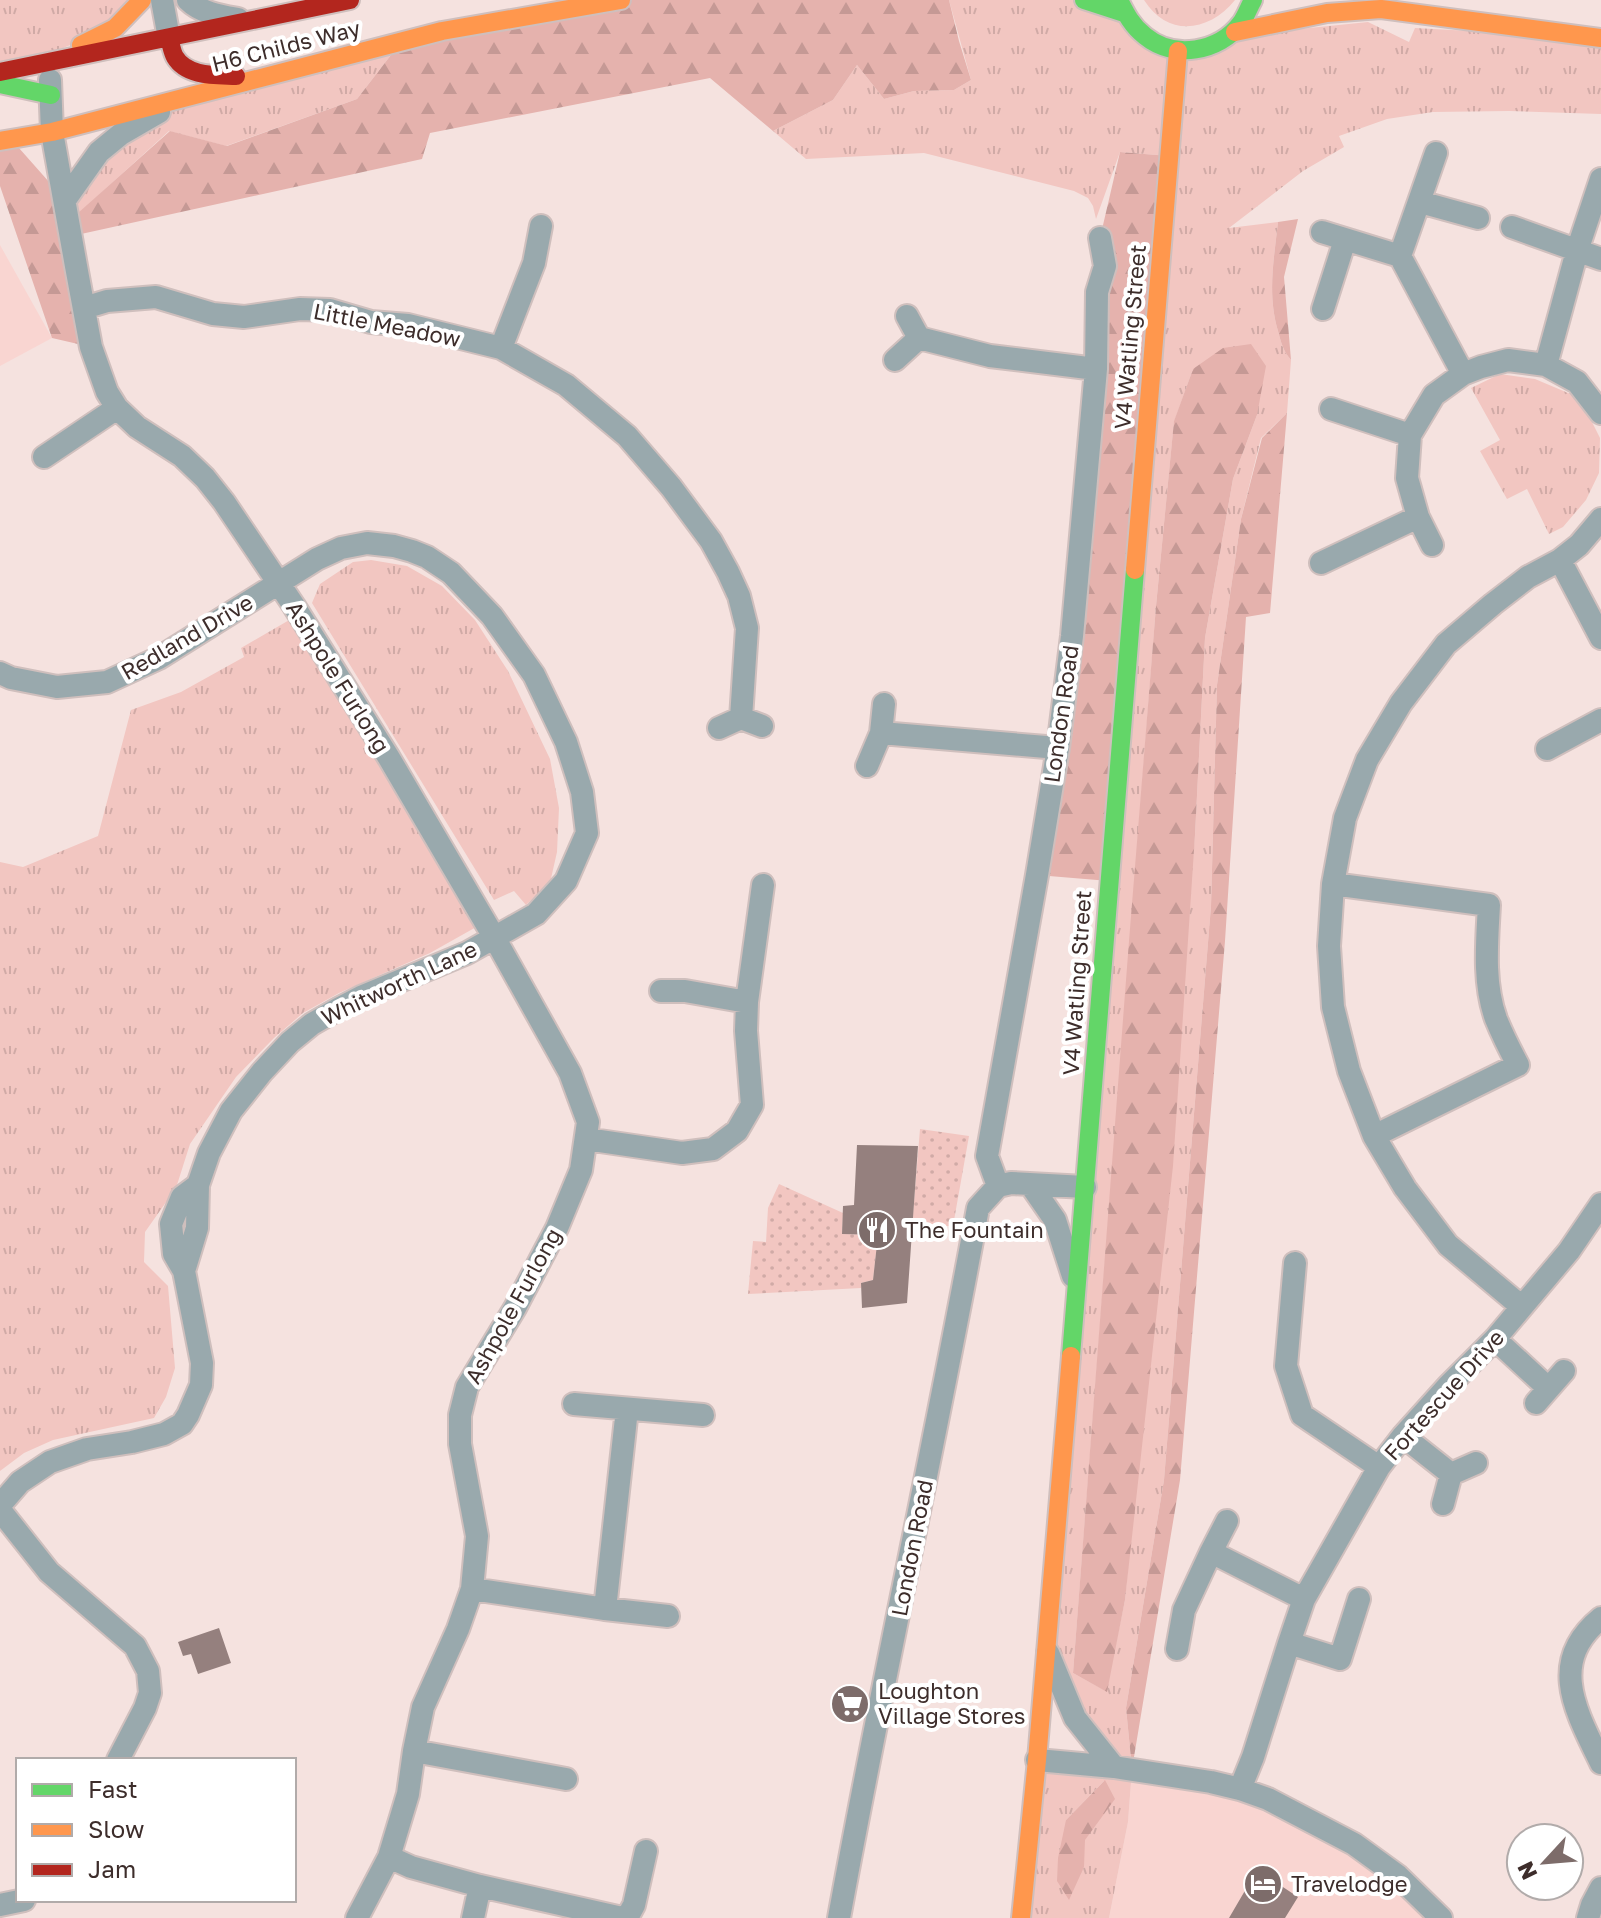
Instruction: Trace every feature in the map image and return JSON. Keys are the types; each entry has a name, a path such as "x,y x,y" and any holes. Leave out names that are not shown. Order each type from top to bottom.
{"street":[{"path":"49,61 115,28 142,0"},
{"path":"162,0 174,56 188,69 204,74 263,77"},
{"path":"188,0 216,15 246,20"},
{"name":"H6 Childs Way","path":"0,72 350,0"},
{"name":"H6 Childs Way","path":"5,140 52,132 442,31 621,0"},
{"path":"1084,0 1121,7 1134,28 1155,44 1178,51 1194,51 1219,43 1235,32 1248,14 1253,0"},
{"path":"1235,32 1327,13 1381,9 1601,38"},
{"name":"V4 Watling Street","path":"1021,1918 1037,1760 1178,51"},
{"name":"Ashpole Furlong","path":"49,61 52,132 91,347 107,392 117,408 137,427 182,456 205,478 279,583 389,758 494,937 570,1073 588,1122 581,1170 557,1228 515,1308 467,1387 460,1415 460,1444 477,1536 472,1589 458,1629 423,1707 408,1794 389,1857 357,1918"},
{"path":"0,84 51,95"},
{"path":"65,200 99,152 121,134 189,95"},
{"path":"1400,256 1436,153"},
{"path":"1546,365 1577,251 1601,179"},
{"path":"1420,202 1478,218"},
{"path":"501,348 534,263 541,226"},
{"path":"1512,227 1601,259"},
{"path":"1322,232 1400,256 1463,374"},
{"name":"London Road","path":"839,1918 978,1208 998,1186 987,1156 1035,891 1072,636 1096,369 1097,292 1105,266 1100,238"},
{"path":"1323,309 1345,240"},
{"name":"Little Meadow","path":"84,308 107,301 156,297 213,314 244,317 300,309 330,310 371,322 408,325 501,348 566,385 627,436 671,487 711,541 728,572 739,596 747,628 741,718"},
{"path":"907,316 919,338 990,356 1096,369"},
{"path":"895,360 919,338"},
{"path":"1432,545 1418,517 1407,478 1410,435 1434,395 1463,374 1508,360 1546,365 1577,382 1601,413"},
{"path":"44,457 117,408"},
{"path":"1331,409 1410,435"},
{"path":"1321,563 1418,517"},
{"path":"1522,1307 1448,1245 1405,1188 1374,1136 1349,1071 1333,1007 1329,946 1333,884 1345,818 1367,760 1401,703 1446,644 1528,577 1560,560 1579,545 1601,519"},
{"name":"Ashpole Furlong","path":"279,583 341,548 367,543 412,551 451,573 492,616 528,664 566,742 582,792 587,833 566,881 536,914 494,937"},
{"path":"1560,560 1601,638"},
{"name":"Redland Drive","path":"0,673 57,687 107,682 159,658 279,583"},
{"path":"867,766 881,733 884,704"},
{"path":"719,728 741,718 762,726"},
{"path":"1547,749 1601,720"},
{"path":"881,733 1058,748"},
{"path":"1333,884 1489,905 1486,944 1488,982 1495,1017 1518,1065 1374,1136"},
{"path":"586,1139 682,1153 713,1149 737,1131 752,1105 746,1031 747,1002 763,885"},
{"name":"Whitworth Lane","path":"0,1508 20,1482 50,1462 87,1449 164,1434 182,1424 195,1403 201,1385 202,1363 184,1271 174,1254 171,1224 182,1197 198,1185 209,1153 231,1111 262,1072 312,1024 361,997 467,953 494,937"},
{"path":"661,991 685,991 747,1002"},
{"path":"998,1186 1011,1183 1085,1187"},
{"path":"1030,1184 1055,1220 1076,1285"},
{"name":"Fortescue Drive","path":"1240,1789 1304,1599 1379,1467 1448,1386 1495,1339 1569,1251 1601,1204"},
{"path":"1295,1263 1286,1366 1302,1415 1379,1467"},
{"path":"1495,1339 1542,1395 1564,1371"},
{"path":"574,1404 703,1415"},
{"path":"605,1609 627,1409"},
{"path":"1403,1436 1451,1474"},
{"path":"1451,1474 1476,1463"},
{"path":"1443,1504 1451,1474"},
{"path":"0,1508 49,1572 135,1646 148,1671 150,1693 119,1758"},
{"path":"1177,1649 1184,1610 1227,1521"},
{"path":"1211,1552 1304,1599"},
{"path":"472,1589 668,1616"},
{"path":"1289,1643 1340,1659 1359,1599"},
{"path":"1601,1618 1577,1642 1569,1679 1579,1717 1601,1763"},
{"path":"1046,1648 1075,1718 1114,1767"},
{"path":"414,1751 566,1779"},
{"path":"1037,1760 1114,1767 1211,1782 1268,1799 1354,1844 1398,1876 1441,1918"},
{"path":"389,1857 411,1867 480,1886 624,1918 634,1905 646,1851"},
{"path":"473,1918 480,1886"},
{"path":"1588,1918 1601,1888"}],"shaded area":[{"path":"0,245 52,338 0,366"},
{"path":"1132,1769 1211,1782 1354,1844 1440,1918 1109,1918 1128,1822"}],"green space":[{"path":"0,0 142,0 115,28 0,72"},
{"path":"621,0 949,0 971,80 954,90 914,91 884,99 857,65 833,100 773,131 710,78 430,133 422,159 72,236 91,347 52,338 0,186 0,141 11,139 65,200 69,221 170,131 227,146 357,99 401,42"},
{"path":"949,0 1084,0 1155,44 1368,22 1409,42 1415,28 1601,38 1601,114 1433,112 1387,119 1339,136 1344,147 1303,171 1229,228 1278,222 1272,276 1273,304 1281,343 1291,360 1287,413 1261,438 1241,519 1217,685 1211,906 1164,1480 1126,1708 1132,1769 1128,1822 1109,1918 1021,1918 1037,1760 1113,1767 1046,1648 1169,156 1120,152 1096,219 1088,198 1074,191 924,153 806,159 773,131 833,100 857,65 884,99 914,91 954,90 971,80","holes":["1193,369 1257,415 1233,479 1205,638 1195,835 1125,1600 1106,1691 1073,1673 1156,606 1174,422","1104,1781 1114,1799 1084,1840 1084,1867 1066,1820"]},
{"path":"1144,0 1235,0 1213,19 1189,26 1165,21"},
{"path":"401,42 357,99 226,146 169,131 69,222 65,200 99,152 189,95"},
{"path":"1120,152 1169,156 1109,881 1037,875 1058,748 1100,238"},
{"path":"1298,219 1284,277 1291,360 1283,346 1275,317 1272,276 1278,222"},
{"path":"1251,344 1266,366 1257,415 1233,479 1205,638 1173,1166 1125,1600 1107,1692 1073,1673 1156,606 1174,421 1193,369 1223,348"},
{"path":"1500,374 1535,379 1580,398 1600,438 1599,473 1586,500 1563,527 1549,534 1527,489 1507,499 1480,451 1500,440 1471,388"},
{"path":"1287,413 1270,613 1246,617 1225,941 1180,1480 1132,1769 1126,1708 1164,1480 1211,906 1217,685 1241,519 1262,438"},
{"path":"371,560 407,566 442,586 475,620 508,671 550,759 559,808 557,852 550,883 526,905 514,891 494,900 312,603 320,584 353,562"},
{"path":"291,619 478,926 430,953 339,993 303,1013 236,1077 190,1144 176,1188 145,1232 144,1262 168,1286 175,1368 166,1397 154,1418 53,1440 24,1453 0,1471 0,862 23,867 98,836 131,710 181,692 244,657 241,648"},
{"path":"920,1129 969,1136 953,1226 912,1226"},
{"path":"779,1184 843,1213 842,1234 878,1235 873,1280 861,1283 861,1288 748,1294 753,1241 766,1242 768,1208"},
{"path":"1105,1780 1115,1799 1085,1840 1084,1867 1069,1900 1057,1881 1066,1820"}],"building":[{"name":"The Fountain","path":"857,1145 918,1146 907,1303 862,1308 861,1283 873,1280 878,1235 842,1234 843,1206 854,1205"},
{"path":"219,1628 231,1663 198,1674 191,1654 183,1656 178,1642"},
{"name":"Travelodge","path":"1257,1870 1298,1897 1285,1918 1229,1918"}],"traffic: fast":[{"path":"1084,0 1124,13"},
{"path":"1119,0 1133,24 1145,36 1157,44 1182,50 1221,41 1241,23 1253,0"},
{"path":"0,84 51,95"},
{"path":"1071,1356 1135,570"}],"traffic: slow":[{"path":"81,45 115,28 142,0"},
{"path":"0,141 52,132 442,31 621,0"},
{"path":"1235,32 1327,13 1381,9 1601,38"},
{"path":"1135,570 1178,51"},
{"path":"1021,1918 1071,1356"}],"traffic: jam":[{"path":"0,72 350,0"},
{"path":"169,38 180,64 194,72 236,76"}],"place":[{"name":"The Fountain","path":"877,1230"},
{"name":"Loughton Village Stores","path":"850,1704"},
{"name":"Travelodge","path":"1263,1884"}]}
